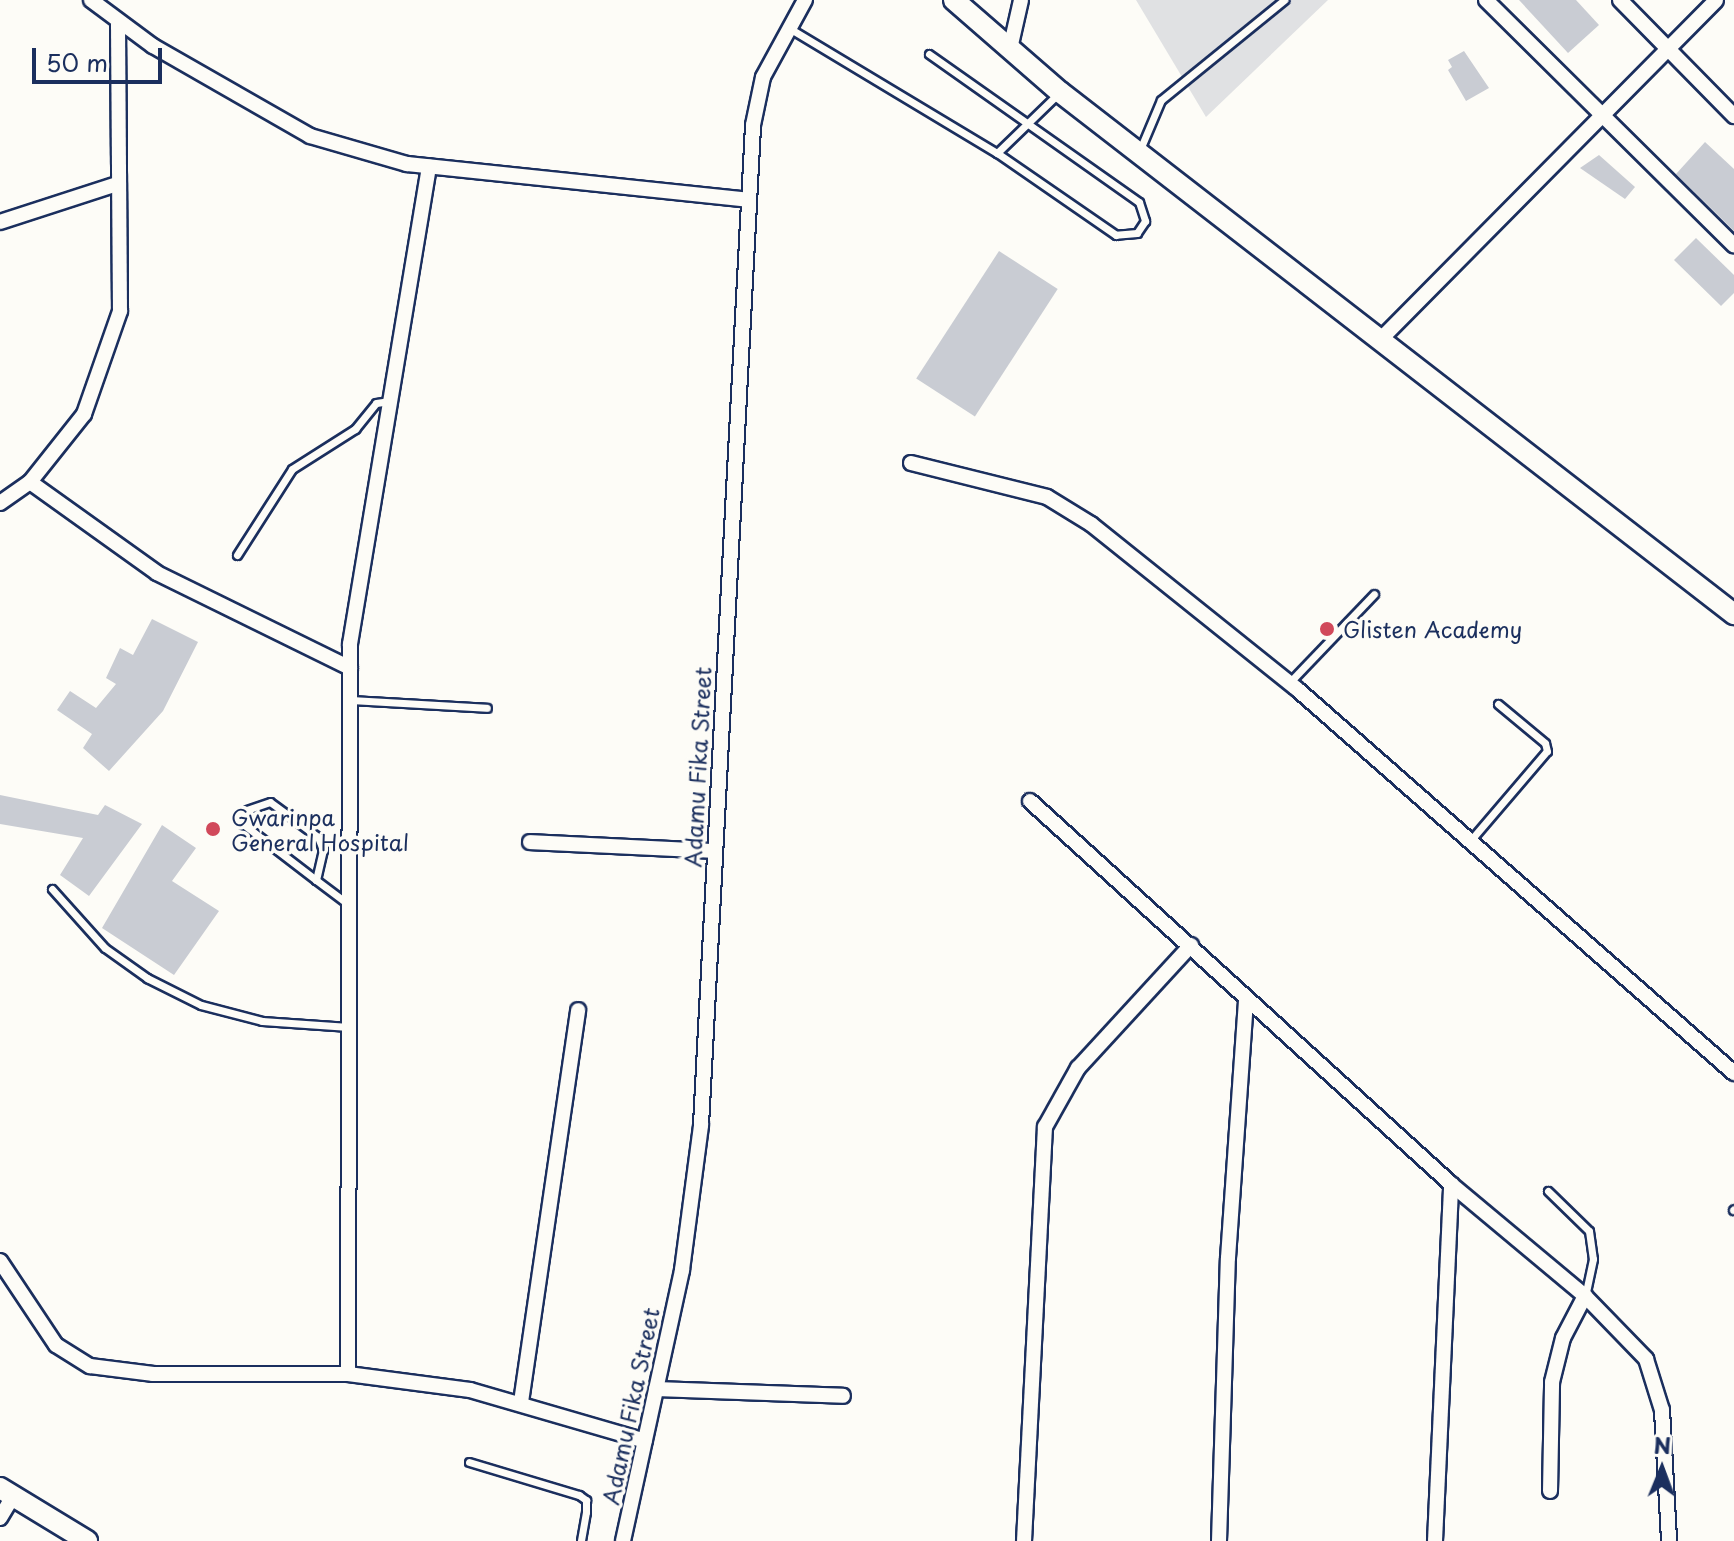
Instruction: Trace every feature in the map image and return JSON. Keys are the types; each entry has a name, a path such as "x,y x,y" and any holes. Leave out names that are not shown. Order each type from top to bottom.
{"street":[{"path":"91,0 118,24 310,136 429,166 748,200"},
{"name":"Adamu Fika Street","path":"623,1541 656,1389 695,1181 755,104 805,0"},
{"path":"954,0 1060,92 1138,154 1734,614"},
{"path":"1010,49 1021,0"},
{"path":"1486,0 1734,245"},
{"path":"1620,0 1734,116"},
{"path":"1379,341 1716,0"},
{"path":"0,503 30,482 84,414 109,353 122,277 117,184 118,24"},
{"path":"348,1374 350,668 429,166"},
{"path":"0,222 117,184"},
{"path":"911,463 1047,497 1091,524 1289,683 1734,1073"},
{"path":"30,482 157,573 350,668"},
{"path":"1030,801 1451,1184 1585,1296 1646,1359 1662,1410 1669,1541"},
{"path":"530,842 715,851"},
{"path":"1024,1541 1045,1127 1078,1068 1191,945"},
{"path":"1219,1541 1228,1258 1246,1000"},
{"path":"521,1402 578,1010"},
{"path":"1435,1541 1451,1184"},
{"path":"0,1261 56,1345 90,1366 153,1374 348,1374 521,1402 645,1441"},
{"path":"1550,1491 1552,1382 1563,1338 1585,1296"},
{"path":"656,1389 843,1396"},
{"path":"0,1518 6,1492 64,1534 87,1541"}],"lane":[{"path":"1138,154 1161,100 1284,0"},
{"path":"789,28 997,153 1116,235 1137,233 1145,221 1139,202 929,54"},
{"path":"997,153 1060,92"},
{"path":"237,555 292,469 355,429 376,403 390,401"},
{"path":"1289,683 1374,594"},
{"path":"350,700 487,708"},
{"path":"1470,841 1547,751 1545,743 1498,704"},
{"path":"316,880 323,850 318,837 270,802 247,810 243,824 316,880 349,905"},
{"path":"52,889 105,948 147,978 201,1005 262,1021 349,1027"},
{"path":"1548,1191 1589,1231 1593,1259 1585,1296"},
{"path":"469,1462 579,1495 586,1500 581,1541"}],"shaded area":[{"path":"1136,0 1328,0 1206,117"}],"building":[{"path":"1519,0 1576,0 1599,25 1568,53"},
{"path":"1464,51 1489,88 1466,101 1448,70 1452,67 1448,60"},
{"path":"1705,142 1734,169 1734,231 1676,174"},
{"path":"1599,155 1635,187 1625,199 1580,168"},
{"path":"1696,238 1734,275 1734,293 1721,306 1674,260"},
{"path":"999,251 1058,289 975,417 916,378"},
{"path":"152,619 198,642 163,711 109,771 83,748 92,734 57,710 70,691 96,708 116,684 106,678 120,648 133,655"},
{"path":"0,795 98,815 105,805 142,824 89,896 60,875 83,838 0,824"},
{"path":"162,825 196,848 172,881 219,911 174,975 102,928"}],"place":[{"name":"Glisten Academy","path":"1327,629"},
{"name":"Gwarinpa General Hospital","path":"213,829"}]}
